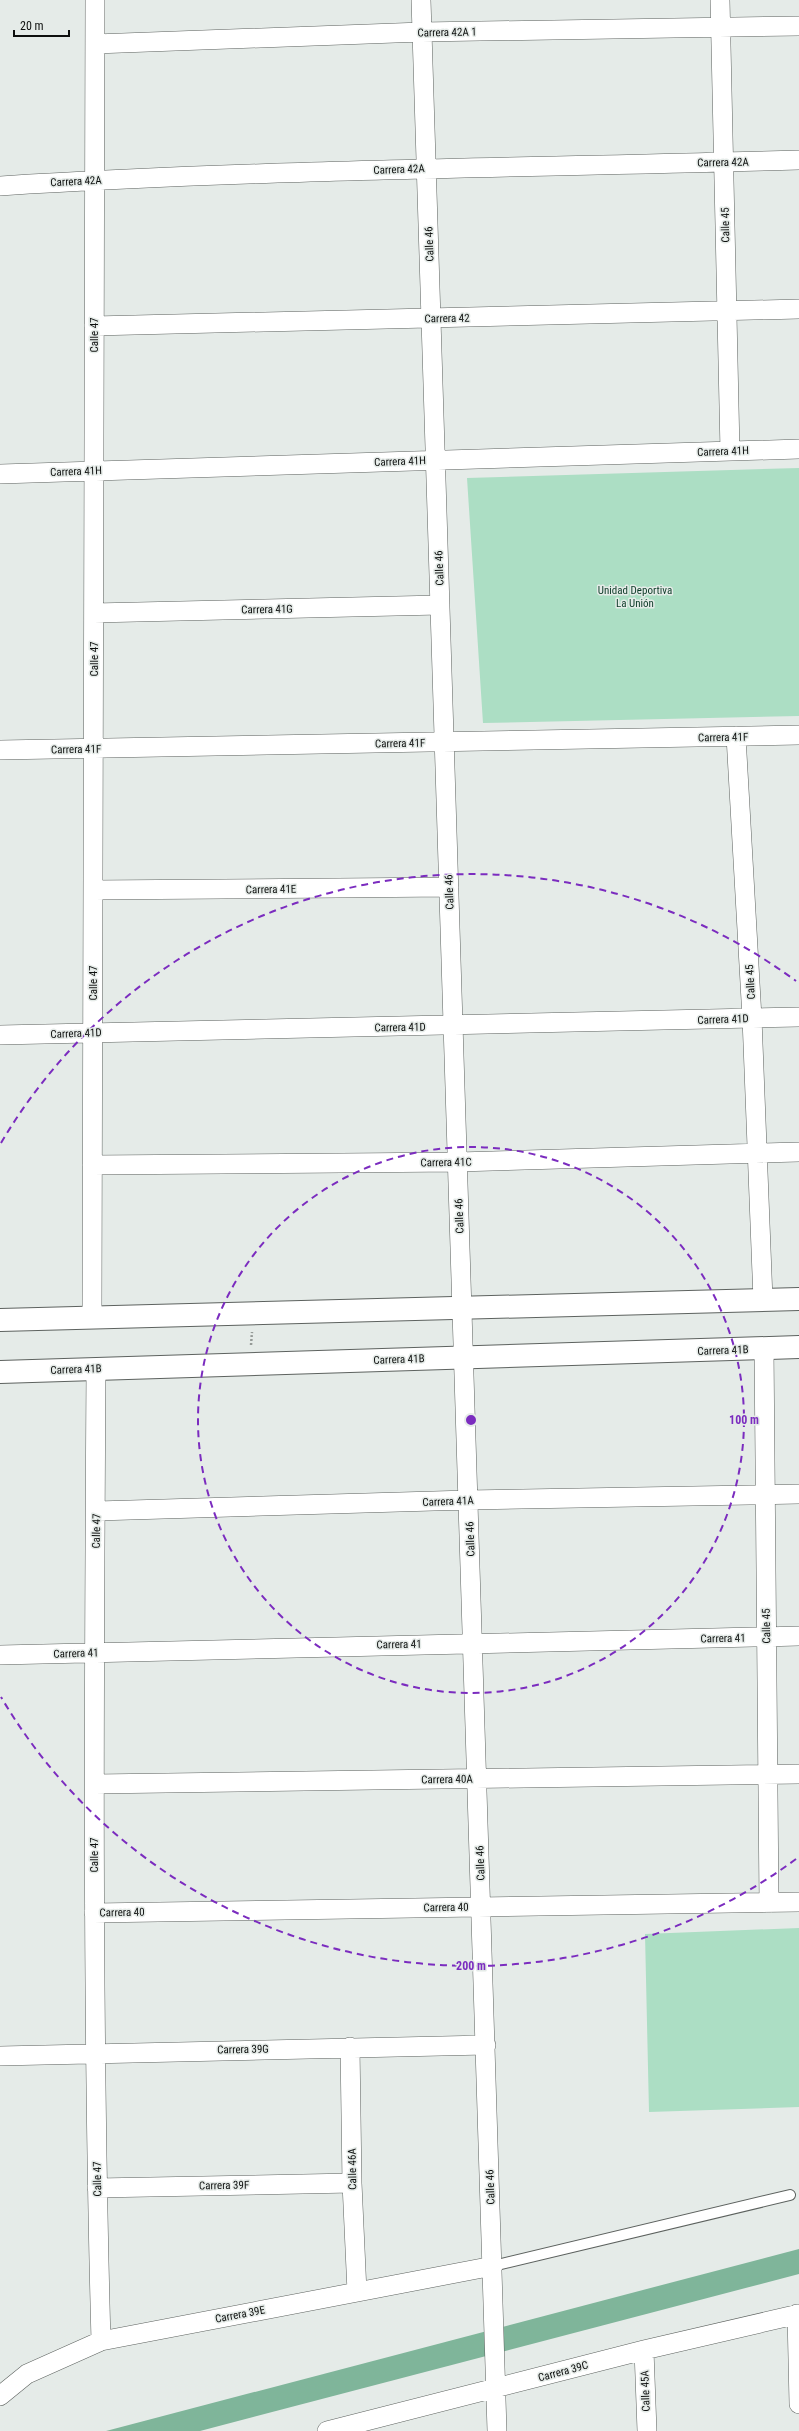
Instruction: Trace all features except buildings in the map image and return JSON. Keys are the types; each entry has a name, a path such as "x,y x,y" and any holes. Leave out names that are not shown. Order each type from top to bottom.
{"street":[{"name":"Calle 47","path":"92,1318 95,0"},
{"name":"Calle 46","path":"421,0 481,1906 495,2300 497,2431"},
{"name":"Calle 45","path":"720,0 730,451"},
{"name":"Carrera 42A 1","path":"95,44 422,32 799,26"},
{"name":"Carrera 42A","path":"0,186 95,180 426,168 799,160"},
{"name":"Carrera 42","path":"94,326 799,309"},
{"name":"Carrera 41H","path":"0,474 799,449"},
{"name":"Carrera 41G","path":"94,613 440,606"},
{"name":"Carrera 41F","path":"0,750 799,735"},
{"name":"Calle 45","path":"736,736 752,1018 756,1152 763,1300"},
{"name":"Carrera 41E","path":"93,890 449,887"},
{"name":"Carrera 41D","path":"0,1035 453,1026 799,1017"},
{"name":"Carrera 41C","path":"92,1165 458,1162 756,1152 799,1152"},
{"path":"0,1320 799,1299"},
{"name":"Carrera 41B","path":"0,1372 799,1347"},
{"name":"Calle 45","path":"764,1348 769,1903"},
{"name":"Calle 47","path":"96,1369 97,1512 93,1652 95,1784 94,2053 101,2341"},
{"name":"Carrera 41A","path":"97,1512 468,1500 799,1494"},
{"name":"Carrera 41","path":"0,1655 799,1636"},
{"name":"Carrera 40A","path":"95,1784 799,1774"},
{"name":"Carrera 40","path":"94,1913 799,1902"},
{"name":"Carrera 39G","path":"0,2056 486,2045"},
{"name":"Calle 46A","path":"350,2047 352,2183 357,2292"},
{"name":"Carrera 39F","path":"97,2188 352,2183"},
{"name":"Carrera 39E","path":"0,2396 27,2374 101,2341 493,2266"},
{"path":"798,2314 799,2404"},
{"name":"Carrera 39C","path":"327,2431 364,2426 644,2350 798,2314"},
{"name":"Calle 45A","path":"644,2350 647,2431"}],"lane":[{"path":"493,2266 790,2195"}],"path":[{"path":"251,1364 252,1313"}],"green space":[{"name":"Unidad Deportiva La Unión","path":"799,468 799,716 483,723 467,478"},
{"path":"799,1928 799,2107 649,2112 645,1934"}],"shaded area":[{"path":"799,2249 799,2274 200,2431 106,2431"}]}
